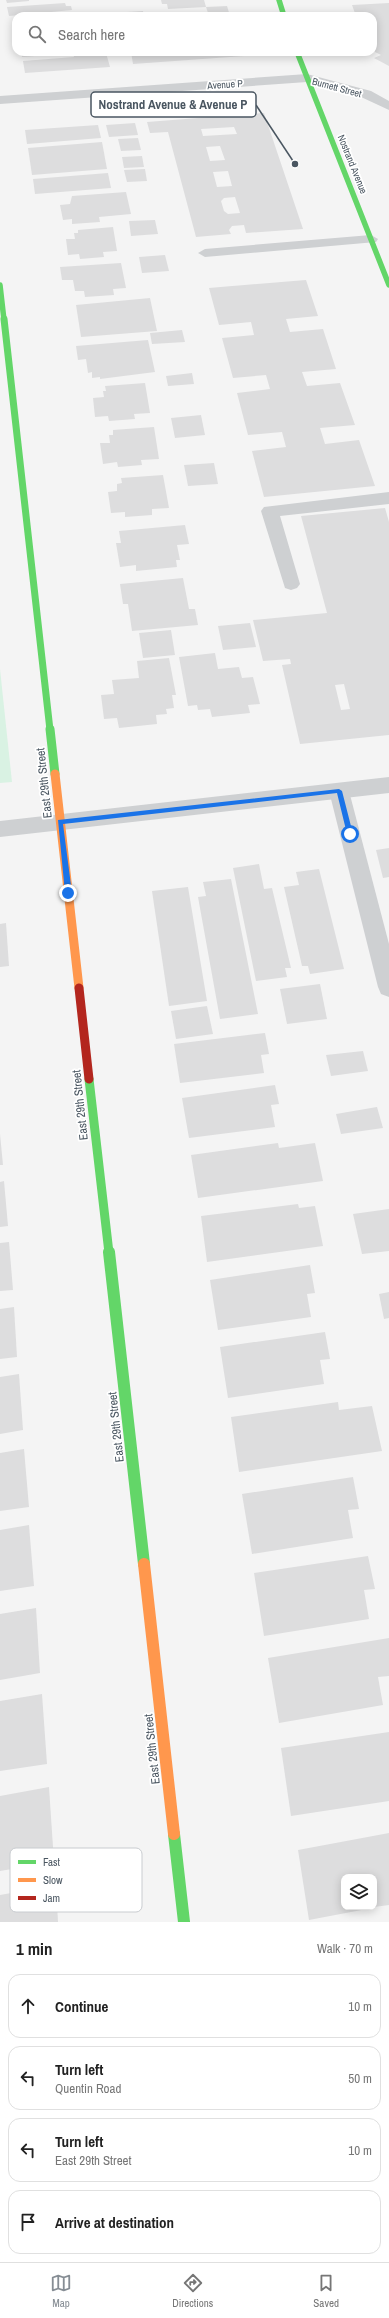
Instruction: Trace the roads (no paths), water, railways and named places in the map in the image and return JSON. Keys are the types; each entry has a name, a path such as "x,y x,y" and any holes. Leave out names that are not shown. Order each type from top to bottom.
{"street":[{"path":"279,0 283,12"},
{"name":"Nostrand Avenue","path":"299,56 389,285"},
{"name":"Avenue P","path":"0,100 307,78"},
{"name":"Burnett Street","path":"307,78 366,94 389,106"},
{"path":"205,254 371,239"},
{"name":"East 29th Street","path":"0,285 184,1922"},
{"path":"291,584 270,511 389,498"},
{"path":"0,829 389,785"},
{"path":"339,791 389,987"}],"place":[{"name":"Nostrand Avenue & Avenue P","path":"295,164"}]}
